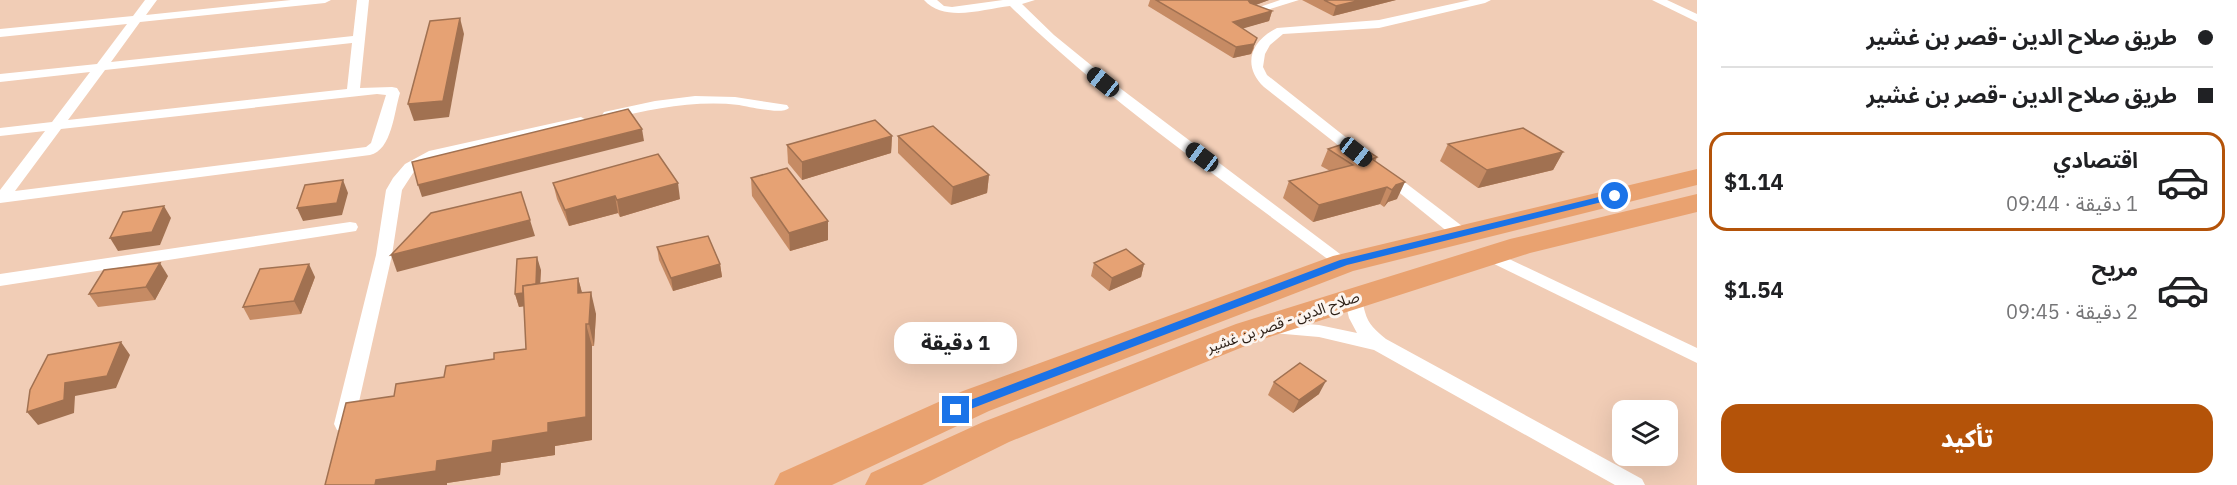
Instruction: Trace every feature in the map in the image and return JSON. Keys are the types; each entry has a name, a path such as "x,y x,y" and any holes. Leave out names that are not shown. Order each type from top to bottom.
{"highway":[{"path":"795,485 976,400 1344,262 1697,177"},
{"name":"صلاح الدين - قصر بن غشير","path":"885,485 996,432 1265,326 1490,255 1697,203"}],"street":[{"path":"1,198 151,0"},
{"path":"0,33 135,21 252,4 326,0"},
{"path":"353,93 363,0"},
{"path":"930,0 941,9 952,10 1029,0"},
{"path":"1254,11 1293,0"},
{"path":"1460,233 1269,84 1260,74 1257,64 1262,47 1270,35 1388,22 1485,0"},
{"path":"1658,0 1697,18"},
{"path":"1012,1 1050,38 1103,82 1344,262"},
{"path":"0,78 359,39"},
{"path":"0,132 353,93 384,90 393,93 378,145 370,151 1,198"},
{"path":"341,437 384,255 394,190 403,174 415,163 434,154 675,100 721,99 782,108"},
{"path":"0,280 350,227"},
{"path":"1490,255 1697,356"},
{"path":"1353,297 1354,314 1358,323 1379,344 1634,485"},
{"path":"1265,326 1319,332 1379,344"}],"building":[{"path":"1156,0 1248,0 1250,3 1272,11 1233,22 1257,38 1254,44 1236,47"},
{"path":"1324,0 1361,0 1336,6"},
{"path":"460,18 443,101 408,104 430,21"},
{"path":"628,109 642,129 418,185 412,162"},
{"path":"875,120 892,136 802,162 787,145"},
{"path":"933,126 989,175 953,187 898,136"},
{"path":"1523,128 1563,152 1487,170 1448,144"},
{"path":"1352,141 1377,157 1372,159 1405,182 1396,185 1392,190 1387,187 1319,205 1289,181 1353,165 1328,149"},
{"path":"658,154 678,183 617,200 615,196 565,210 553,183"},
{"path":"787,168 828,221 789,233 751,178"},
{"path":"343,180 337,203 297,208 305,185"},
{"path":"521,192 530,220 391,255 431,213"},
{"path":"164,206 152,232 110,238 123,212"},
{"path":"708,236 720,264 671,278 657,247"},
{"path":"1126,249 1144,264 1112,278 1094,263"},
{"path":"537,257 536,284 523,286 523,293 515,294 517,259"},
{"path":"160,263 146,287 89,294 104,270"},
{"path":"309,264 294,301 243,307 260,269"},
{"path":"578,278 578,293 591,292 589,324 586,324 586,417 548,423 548,432 493,441 492,452 437,461 436,471 376,480 375,485 325,485 346,403 394,396 396,384 444,377 446,366 494,359 494,353 526,349 523,286"},
{"path":"121,342 107,376 65,383 64,400 27,412 30,390 48,355"},
{"path":"1300,363 1326,381 1299,400 1274,382"}],"route":[{"path":"956,410 976,400 1344,262 1615,196"}]}
